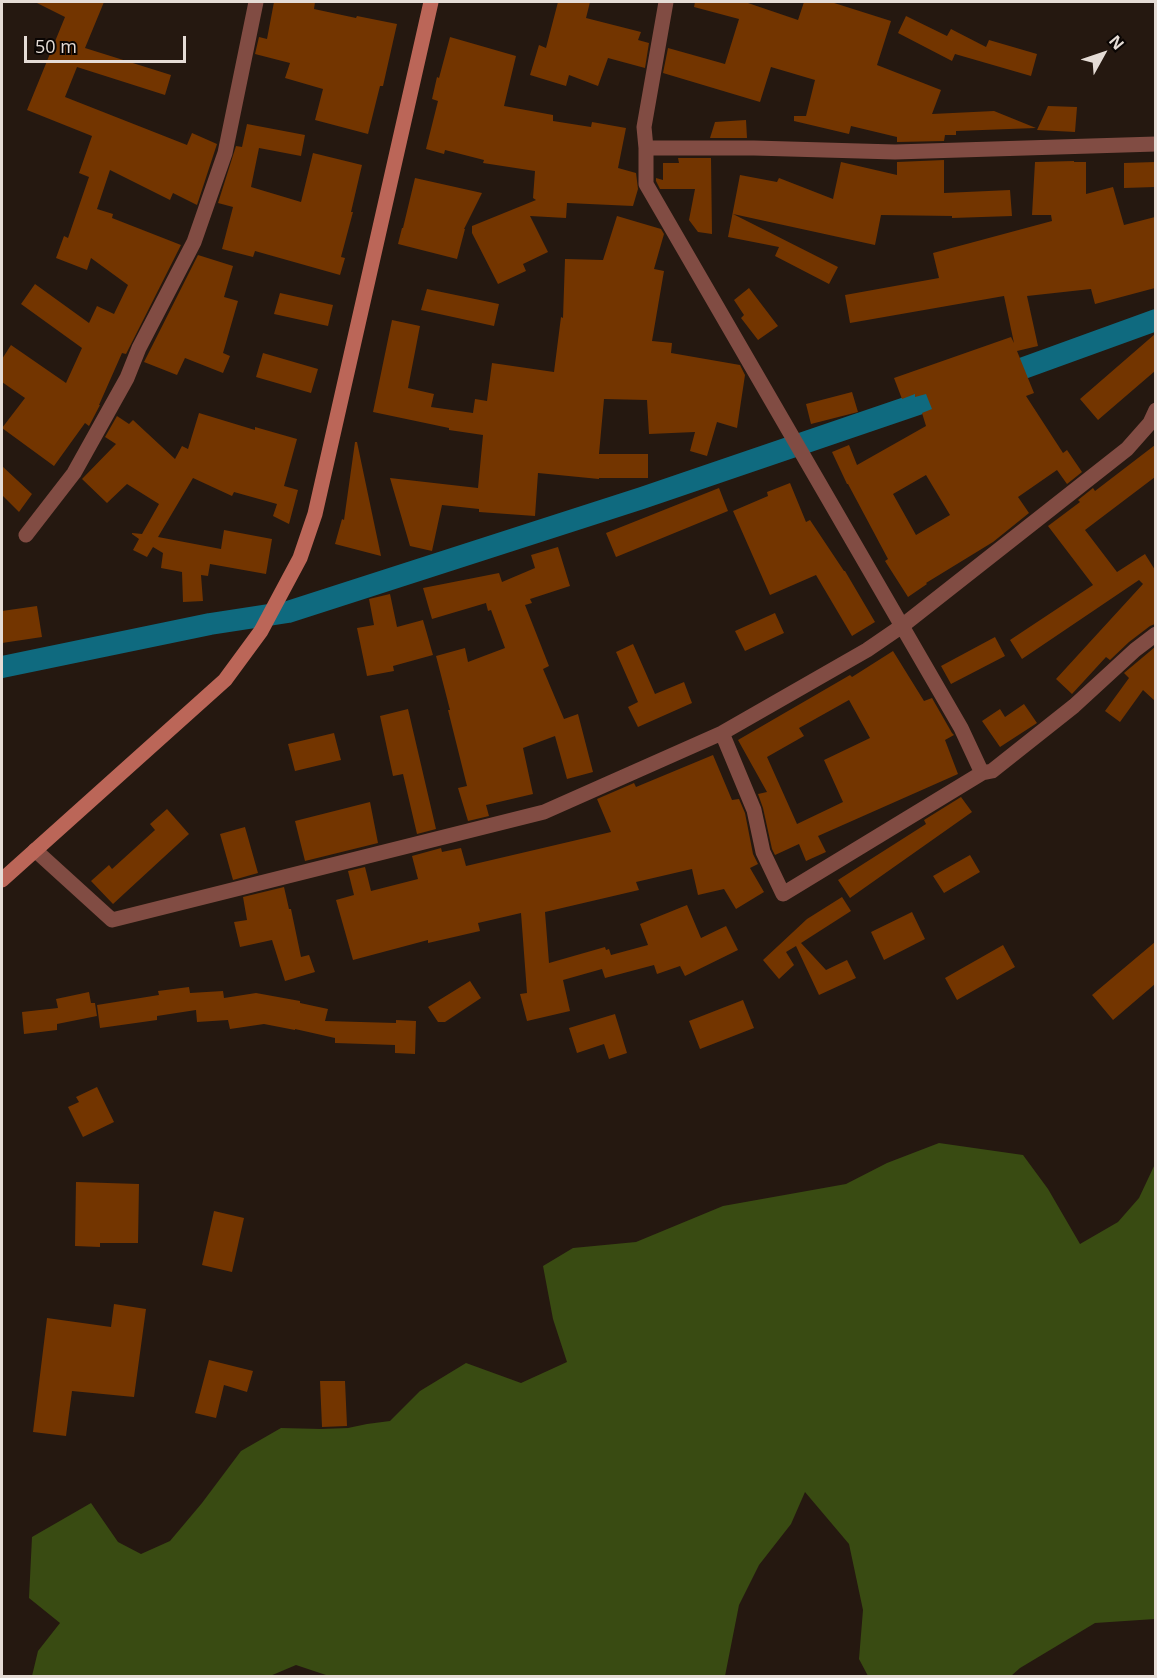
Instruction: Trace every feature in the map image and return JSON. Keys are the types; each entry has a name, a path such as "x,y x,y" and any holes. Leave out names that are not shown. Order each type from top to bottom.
{"main road":[{"path":"2,880 225,680 261,631 300,558 315,514 431,2"}],"street":[{"path":"26,535 74,474 127,378 194,242 225,153 256,2"},
{"path":"666,2 644,127 646,184 962,728 982,773"},
{"path":"646,148 896,152 1155,144"},
{"path":"35,850 112,920 543,812 722,733 867,650 902,626 1127,449 1150,423 1155,410"},
{"path":"722,733 754,810 763,852 783,894 982,773 992,771 1065,713 1155,634"}],"green space":[{"path":"939,1143 1023,1155 1048,1189 1080,1244 1118,1222 1139,1198 1155,1164 1155,1619 1095,1623 1020,1668 1011,1676 868,1676 859,1659 863,1610 849,1544 805,1492 791,1524 759,1565 739,1605 725,1676 329,1676 296,1665 270,1676 32,1676 38,1651 60,1623 29,1598 32,1537 91,1503 118,1542 141,1554 170,1541 241,1451 281,1428 348,1428 390,1421 420,1391 466,1363 521,1383 567,1362 553,1319 543,1266 573,1248 636,1242 723,1206 846,1184 887,1163"}],"building":[{"path":"35,2 104,2 85,48 171,75 165,95 77,67 65,97 187,145 192,133 217,144 197,205 173,193 170,200 110,170 97,209 113,214 112,218 181,245 126,354 122,353 89,426 85,423 54,466 2,428 25,398 2,382 2,359 11,345 66,383 82,348 21,304 35,284 89,323 97,306 114,314 128,285 91,258 87,270 56,258 64,236 68,238 89,177 79,173 92,136 27,110 65,17"},
{"path":"274,2 315,2 314,9 397,24 383,86 380,86 368,134 315,120 323,89 285,78 290,63 255,54 259,37 267,39"},
{"path":"558,2 590,2 586,18 641,32 638,40 649,43 645,68 608,58 598,86 569,75 566,86 530,75 539,45 546,48"},
{"path":"695,2 745,2 798,20 804,2 831,2 891,21 877,65 941,90 932,114 994,111 1036,128 956,131 956,135 945,135 944,141 897,142 897,137 851,126 849,134 794,121 794,116 806,116 815,80 771,67 760,102 663,73 668,48 725,64 739,19 694,7"},
{"path":"906,16 947,36 951,29 986,47 989,40 1037,54 1031,76 955,54 952,61 898,33"},
{"path":"450,37 516,56 504,106 553,115 553,121 591,127 592,122 626,128 618,168 636,173 638,189 633,206 567,203 566,218 530,216 548,252 523,264 526,271 498,284 472,233 472,226 536,200 533,198 535,171 483,163 484,160 445,150 444,154 426,149 438,101 432,99"},
{"path":"1048,106 1077,107 1075,132 1037,130"},
{"path":"746,120 747,138 710,138 715,122"},
{"path":"247,124 305,135 301,156 259,148 251,187 301,202 313,153 362,165 341,257 345,258 340,275 255,251 253,257 222,249 233,207 218,203 236,146 242,147"},
{"path":"678,158 711,158 712,234 698,232 689,220 695,189 660,189 656,181 656,178 663,180 663,163 679,163"},
{"path":"944,160 944,193 1010,190 1012,216 952,218 952,216 881,215 875,245 733,214 838,267 829,284 775,256 779,247 728,237 740,175 777,182 779,178 833,199 841,162 897,175 897,162"},
{"path":"1035,162 1086,162 1086,194 1113,187 1124,225 1155,217 1155,288 1095,304 1091,289 1027,296 1038,346 1017,351 1034,393 1026,396 1063,453 1067,450 1082,472 1067,484 1057,470 1018,497 1029,513 993,542 926,583 908,597 885,561 888,559 832,452 849,445 857,465 926,426 922,413 932,409 926,394 915,397 915,394 902,399 894,378 1011,337 1014,343 1004,296 850,323 845,295 939,278 933,253 1052,221 1051,215 1032,215","holes":["926,475 950,515 916,535 893,494"]},
{"path":"1155,162 1155,187 1124,188 1124,163"},
{"path":"415,178 482,193 464,229 457,259 398,244"},
{"path":"617,216 661,229 664,234 654,269 664,271 652,341 672,343 671,353 740,365 745,375 737,428 717,422 707,456 690,451 695,432 649,434 647,400 604,399 599,454 648,454 648,478 599,479 538,473 535,516 479,512 479,509 442,505 432,551 410,546 390,478 478,488 483,435 449,430 449,428 373,412 392,320 420,326 408,388 434,394 431,407 473,413 475,399 487,401 492,363 554,372 561,317 563,318 565,259 603,260"},
{"path":"198,255 233,266 224,297 238,301 223,353 230,356 223,373 185,358 177,375 144,362"},
{"path":"749,288 778,326 758,340 741,318 744,315 734,300"},
{"path":"427,289 499,304 494,326 421,310"},
{"path":"280,293 333,305 328,326 274,314"},
{"path":"1155,334 1155,371 1098,420 1080,399"},
{"path":"263,353 318,369 311,393 256,377"},
{"path":"852,392 858,412 811,424 806,404"},
{"path":"199,413 255,430 255,427 297,439 284,486 298,490 289,524 273,516 277,504 234,492 232,496 193,478 158,537 221,549 224,530 272,539 266,574 210,564 208,576 201,575 203,601 183,602 182,572 161,568 163,553 153,547 147,557 133,550 139,539 132,533 142,534 159,504 127,484 107,503 82,479 116,444 105,437 117,416 129,424 133,420 175,459 182,446 188,449"},
{"path":"355,442 357,442 381,556 335,544 342,519 344,520"},
{"path":"1155,445 1155,477 1085,530 1117,572 1145,554 1155,570 1155,624 1129,642 1110,660 1106,657 1072,694 1056,679 1143,584 1139,580 1022,659 1010,640 1093,585 1048,526 1080,502 1078,500 1093,488 1095,491"},
{"path":"2,466 32,494 19,512 2,495"},
{"path":"790,483 806,522 810,520 845,571 875,622 852,636 816,575 770,595 733,511 768,496 767,492"},
{"path":"719,488 728,511 616,557 606,533"},
{"path":"558,547 570,586 530,599 532,603 525,605 549,666 543,669 564,719 578,714 593,772 567,779 555,736 523,748 533,794 486,805 489,816 468,821 458,788 467,786 436,656 465,648 468,662 505,648 491,610 488,611 486,603 432,619 423,588 499,573 502,582 535,568 531,555"},
{"path":"390,594 397,627 423,620 433,655 393,666 394,671 367,676 357,628 374,625 369,599"},
{"path":"37,606 42,637 2,643 2,611"},
{"path":"775,613 784,633 745,651 735,631"},
{"path":"995,637 1005,656 951,684 941,666"},
{"path":"633,644 655,694 684,682 692,703 638,727 628,707 638,702 616,652"},
{"path":"1155,647 1155,701 1143,690 1120,722 1105,711 1129,678 1124,673"},
{"path":"893,651 924,701 932,698 954,735 945,740 958,774 818,836 826,852 806,861 799,844 775,855 758,794 767,792 738,740 850,675 852,677","holes":["849,700 870,738 824,760 843,802 797,824 767,757 804,736 799,728"]},
{"path":"1024,704 1037,723 1000,747 982,721 1000,709 1005,717"},
{"path":"408,709 436,829 417,834 403,774 393,776 380,716"},
{"path":"334,733 341,760 295,771 288,744"},
{"path":"713,755 732,800 739,799 745,813 753,854 758,864 750,868 764,892 736,909 724,889 698,895 692,869 636,882 639,890 545,912 549,963 605,947 606,950 609,949 611,955 648,945 640,924 687,905 701,938 726,926 738,950 685,976 680,966 657,974 654,965 605,978 602,969 563,980 570,1011 527,1021 520,994 527,993 521,913 478,923 480,931 428,943 428,940 353,960 336,900 354,895 348,871 365,867 371,891 418,879 412,856 441,848 442,852 461,848 466,866 611,832 597,799 634,783 636,787"},
{"path":"961,797 972,812 850,898 838,880 926,824 924,820"},
{"path":"370,802 378,843 305,861 295,821"},
{"path":"167,809 189,834 113,904 91,881 109,865 112,869 155,830 150,824"},
{"path":"245,827 258,873 233,880 220,834"},
{"path":"970,855 980,872 944,893 933,876"},
{"path":"284,887 301,957 309,955 315,972 285,981 272,940 240,947 234,922 247,920 243,897"},
{"path":"842,897 851,911 801,943 826,970 847,960 856,978 819,995 796,946 786,952 794,965 779,979 763,960 807,919"},
{"path":"912,912 925,939 884,960 871,932"},
{"path":"1155,942 1155,984 1113,1020 1092,995"},
{"path":"1003,945 1015,967 957,1000 945,978"},
{"path":"470,981 481,998 445,1022 438,1022 428,1007"},
{"path":"189,987 190,993 223,991 224,998 256,993 300,1001 300,1003 328,1009 325,1021 396,1023 396,1020 416,1021 415,1054 395,1053 395,1045 335,1043 335,1038 264,1024 230,1029 228,1020 197,1022 196,1010 157,1016 157,1020 100,1028 97,1005 159,995 158,991"},
{"path":"89,992 91,1003 95,1003 97,1016 57,1024 57,1030 24,1034 22,1012 58,1008 56,999"},
{"path":"743,1000 754,1028 700,1049 689,1021"},
{"path":"615,1014 627,1053 609,1059 604,1044 577,1053 569,1028"},
{"path":"97,1087 114,1122 83,1137 68,1107 79,1102 76,1097"},
{"path":"76,1182 139,1184 138,1243 100,1243 100,1247 75,1246"},
{"path":"214,1211 244,1218 232,1272 202,1265"},
{"path":"114,1304 146,1309 134,1397 72,1391 66,1436 33,1432 47,1318 111,1327"},
{"path":"209,1360 253,1371 247,1392 224,1385 216,1418 195,1413"},
{"path":"320,1381 345,1381 347,1426 322,1427"}],"waterway":[{"path":"996,378 1156,320"},
{"path":"2,667 210,624 288,612 642,498 956,391"}]}
